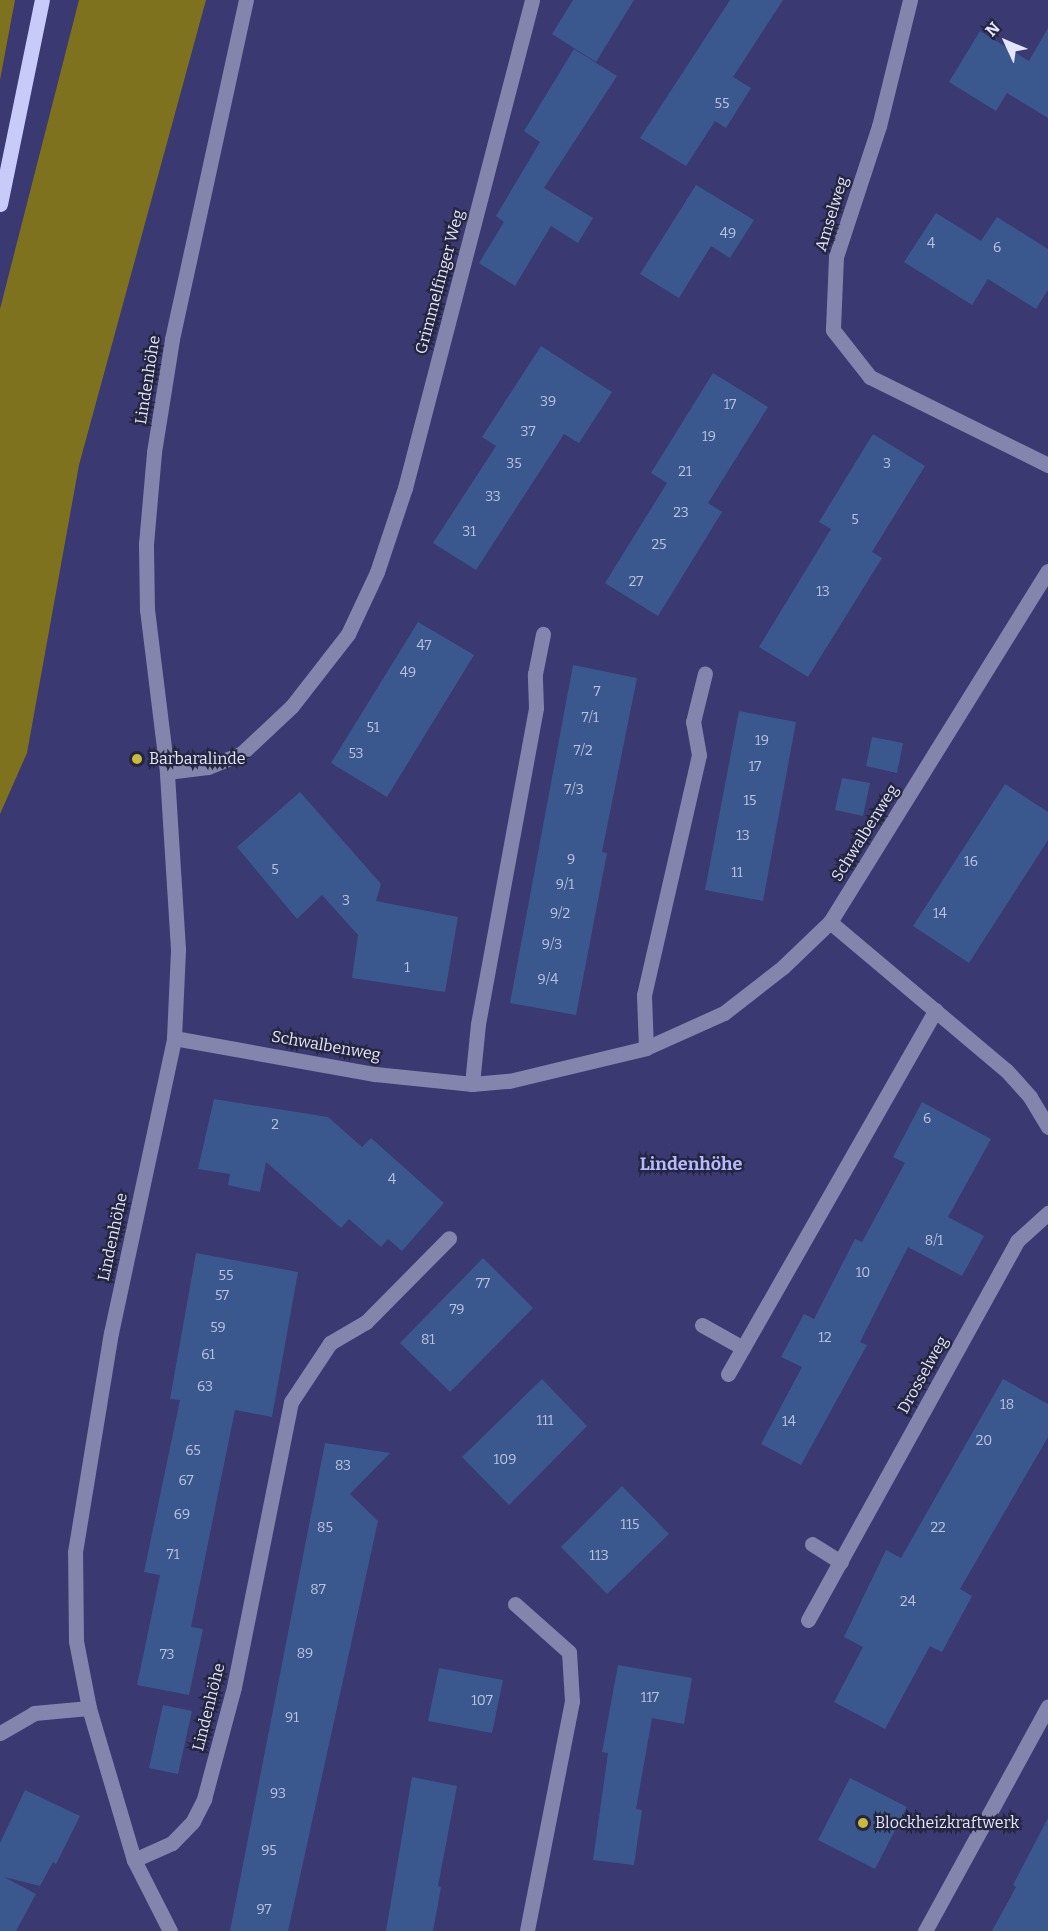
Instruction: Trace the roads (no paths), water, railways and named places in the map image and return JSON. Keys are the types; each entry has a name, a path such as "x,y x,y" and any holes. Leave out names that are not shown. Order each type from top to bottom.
{"main road":[{"path":"0,204 42,0"}],"street":[{"name":"Lindenhöhe","path":"170,1931 134,1860 89,1708 76,1641 75,1552 111,1333 174,1038 178,949 167,772 147,610 146,544 154,452 172,339 246,0"},
{"name":"Grimmelfinger Weg","path":"167,772 208,767 242,753 292,706 348,634 377,572 405,488 532,0"},
{"name":"Amselweg","path":"910,0 879,126 836,257 833,330 870,377 1048,465"},
{"name":"Schwalbenweg","path":"174,1038 375,1074 472,1084 509,1081 646,1048 724,1013 783,967 830,922 1048,571"},
{"path":"472,1084 478,1024 536,708 535,674 543,634"},
{"path":"646,1048 644,995 699,755 693,722 705,673"},
{"path":"830,922 1006,1070 1030,1097 1048,1127"},
{"path":"728,1374 936,1010"},
{"name":"Drosselweg","path":"808,1620 1017,1241 1048,1213"},
{"name":"Lindenhöhe","path":"134,1860 172,1843 193,1821 204,1799 234,1687 291,1402 330,1342 366,1322 449,1238"},
{"path":"702,1325 743,1347"},
{"path":"812,1544 841,1562"},
{"path":"515,1604 569,1652 573,1701 527,1931"},
{"path":"925,1931 1048,1706"},
{"path":"0,1733 34,1713 89,1708"}],"place":[{"name":"Barbaralinde","path":"137,759"},
{"name":"Blockheizkraftwerk","path":"863,1823"}],"district":[{"name":"Lindenhöhe","path":"691,1164"}]}
